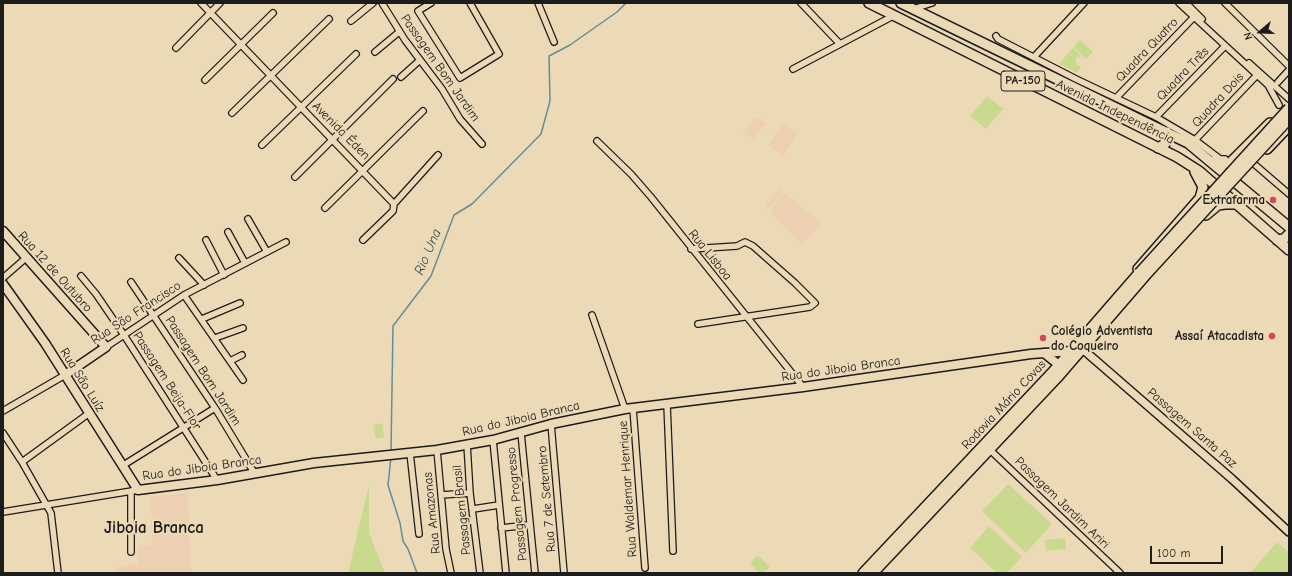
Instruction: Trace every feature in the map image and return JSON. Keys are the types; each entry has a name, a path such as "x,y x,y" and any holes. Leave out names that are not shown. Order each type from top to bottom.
{"main road":[{"name":"Avenida Independência","path":"869,3 890,15 1188,163 1289,250"},
{"path":"890,15 895,3"},
{"name":"Avenida Independência","path":"901,3 1167,132 1192,142 1199,152 1289,227"},
{"path":"902,21 905,13 913,9"},
{"path":"1199,152 1218,163 1224,164 1231,162 1289,103"},
{"name":"Rodovia Mário Covas","path":"873,573 989,449 1118,303 1191,214 1289,108"},
{"name":"Rodovia Mário Covas","path":"1142,275 1289,119"},
{"path":"1244,190 1241,179 1253,163 1289,126"},
{"path":"1158,148 1165,144 1167,132"},
{"path":"1177,157 1178,148 1192,142"},
{"path":"1118,303 1147,257 1200,198 1203,187 1188,163"},
{"path":"1118,303 1148,279 1213,208 1225,204 1237,204"},
{"name":"Rua 12 de Outubro","path":"3,231 106,346"},
{"path":"1278,240 1284,239 1289,234"},
{"name":"Rua São Luíz","path":"3,284 65,375 88,414 122,466 134,490"},
{"name":"Rua São Francisco","path":"65,375 106,346"},
{"name":"Rua do Jiboia Branca","path":"134,490 217,480 314,463 437,450 493,440 551,424 629,409 803,387 1044,353 1077,350"},
{"path":"1044,353 1062,367"},
{"name":"Rodovia Mário Covas","path":"864,573 1062,367"}],"street":[{"name":"Avenida Éden","path":"201,3 394,204"},
{"path":"176,48 220,3"},
{"path":"351,20 372,3"},
{"name":"Passagem Bom Jardim","path":"382,3 399,32 442,89 464,125 482,144"},
{"path":"428,4 418,10 436,43 460,78 498,54 470,3"},
{"path":"538,3 554,42"},
{"path":"801,3 840,44"},
{"path":"913,9 932,3"},
{"path":"1034,57 1084,3"},
{"path":"1180,3 1271,89 1279,105"},
{"path":"1186,3 1289,99"},
{"path":"1225,3 1289,66"},
{"path":"205,80 273,14"},
{"path":"793,69 890,15"},
{"name":"Quadra Quatro","path":"1116,98 1194,17"},
{"path":"232,113 329,19"},
{"path":"375,52 399,32"},
{"name":"Quadra Dois","path":"996,36 998,39 1156,117 1192,142 1220,159 1225,159"},
{"name":"Quadra Três","path":"1156,117 1225,46"},
{"path":"262,145 356,54"},
{"path":"401,77 420,60"},
{"path":"1278,82 1289,70"},
{"name":"Quadra Dois","path":"1192,142 1257,75"},
{"path":"294,177 393,79"},
{"path":"325,208 362,169 423,111"},
{"name":"Rua Lisboa","path":"597,141 631,174 803,387"},
{"path":"363,240 393,211 394,204 438,155"},
{"path":"1253,163 1289,194"},
{"path":"248,219 267,252"},
{"path":"228,232 245,263"},
{"path":"206,240 224,275"},
{"name":"Rua São Francisco","path":"106,346 184,295 286,242"},
{"path":"691,249 737,246 745,242 753,246 815,303 810,307 698,324"},
{"path":"3,278 27,257"},
{"path":"179,258 204,285"},
{"name":"Passagem Beija-Flor","path":"81,276 96,294 124,335 217,480"},
{"name":"Passagem Bom Jardim","path":"131,282 215,408 255,474"},
{"path":"184,295 243,380"},
{"path":"202,319 240,303"},
{"name":"Rua Waldemar Henrique","path":"592,315 629,409 645,568"},
{"path":"215,338 243,328"},
{"name":"Passagem Santa Paz","path":"1077,350 1232,479 1289,532"},
{"path":"230,361 242,355"},
{"name":"Rua São Francisco","path":"3,411 65,375"},
{"path":"667,404 673,551"},
{"path":"122,466 215,408"},
{"path":"22,462 88,414"},
{"name":"Rua 7 de Setembro","path":"551,424 564,573"},
{"path":"3,433 52,513 58,573"},
{"name":"Passagem Progresso","path":"521,433 535,573"},
{"path":"493,440 506,573"},
{"name":"Passagem Brasil","path":"467,444 470,493 480,573"},
{"name":"Passagem Jardim Ariri","path":"989,449 1120,573"},
{"name":"Rua Amazonas","path":"437,450 446,549 451,573"},
{"path":"410,453 419,534"},
{"path":"131,552 134,490"},
{"name":"Rua do Jiboia Branca","path":"3,512 134,490"},
{"path":"441,495 470,493"},
{"path":"473,509 499,505"},
{"path":"501,528 529,525"}],"shaded area":[{"path":"755,117 767,123 754,139 743,132"},
{"path":"783,124 798,133 783,157 768,145"},
{"path":"780,188 784,192 768,209 764,205"},
{"path":"785,193 822,223 802,245 769,211"},
{"path":"188,493 191,573 117,573 117,567 138,564 138,545 152,546 151,497"}],"green space":[{"path":"1080,40 1093,52 1086,59 1074,47"},
{"path":"1073,48 1081,56 1075,59 1076,64 1081,67 1078,72 1059,64"},
{"path":"987,96 1003,109 986,129 970,116"},
{"path":"382,423 384,437 376,439 373,425"},
{"path":"1008,484 1052,524 1026,553 982,511"},
{"path":"369,485 369,533 385,573 348,573"},
{"path":"989,526 1022,557 1007,573 997,573 970,548"},
{"path":"1065,538 1066,549 1046,551 1045,540"},
{"path":"1277,542 1289,552 1289,573 1250,573"},
{"path":"758,555 770,567 764,573 759,573 750,563"}],"waterway":[{"name":"Rio Una","path":"391,451 393,326 431,276 454,215 472,204 541,134 550,101 549,56 570,45 617,12 626,3"},
{"name":"Rio Una","path":"391,457 388,485 400,523 403,541 408,549 417,573"}],"place":[{"name":"Extrafarma","path":"1273,200"},
{"name":"Assaí Atacadista","path":"1272,336"},
{"name":"Colégio Adventista do Coqueiro","path":"1043,338"}],"district":[{"name":"Jiboia Branca","path":"154,528"}]}
